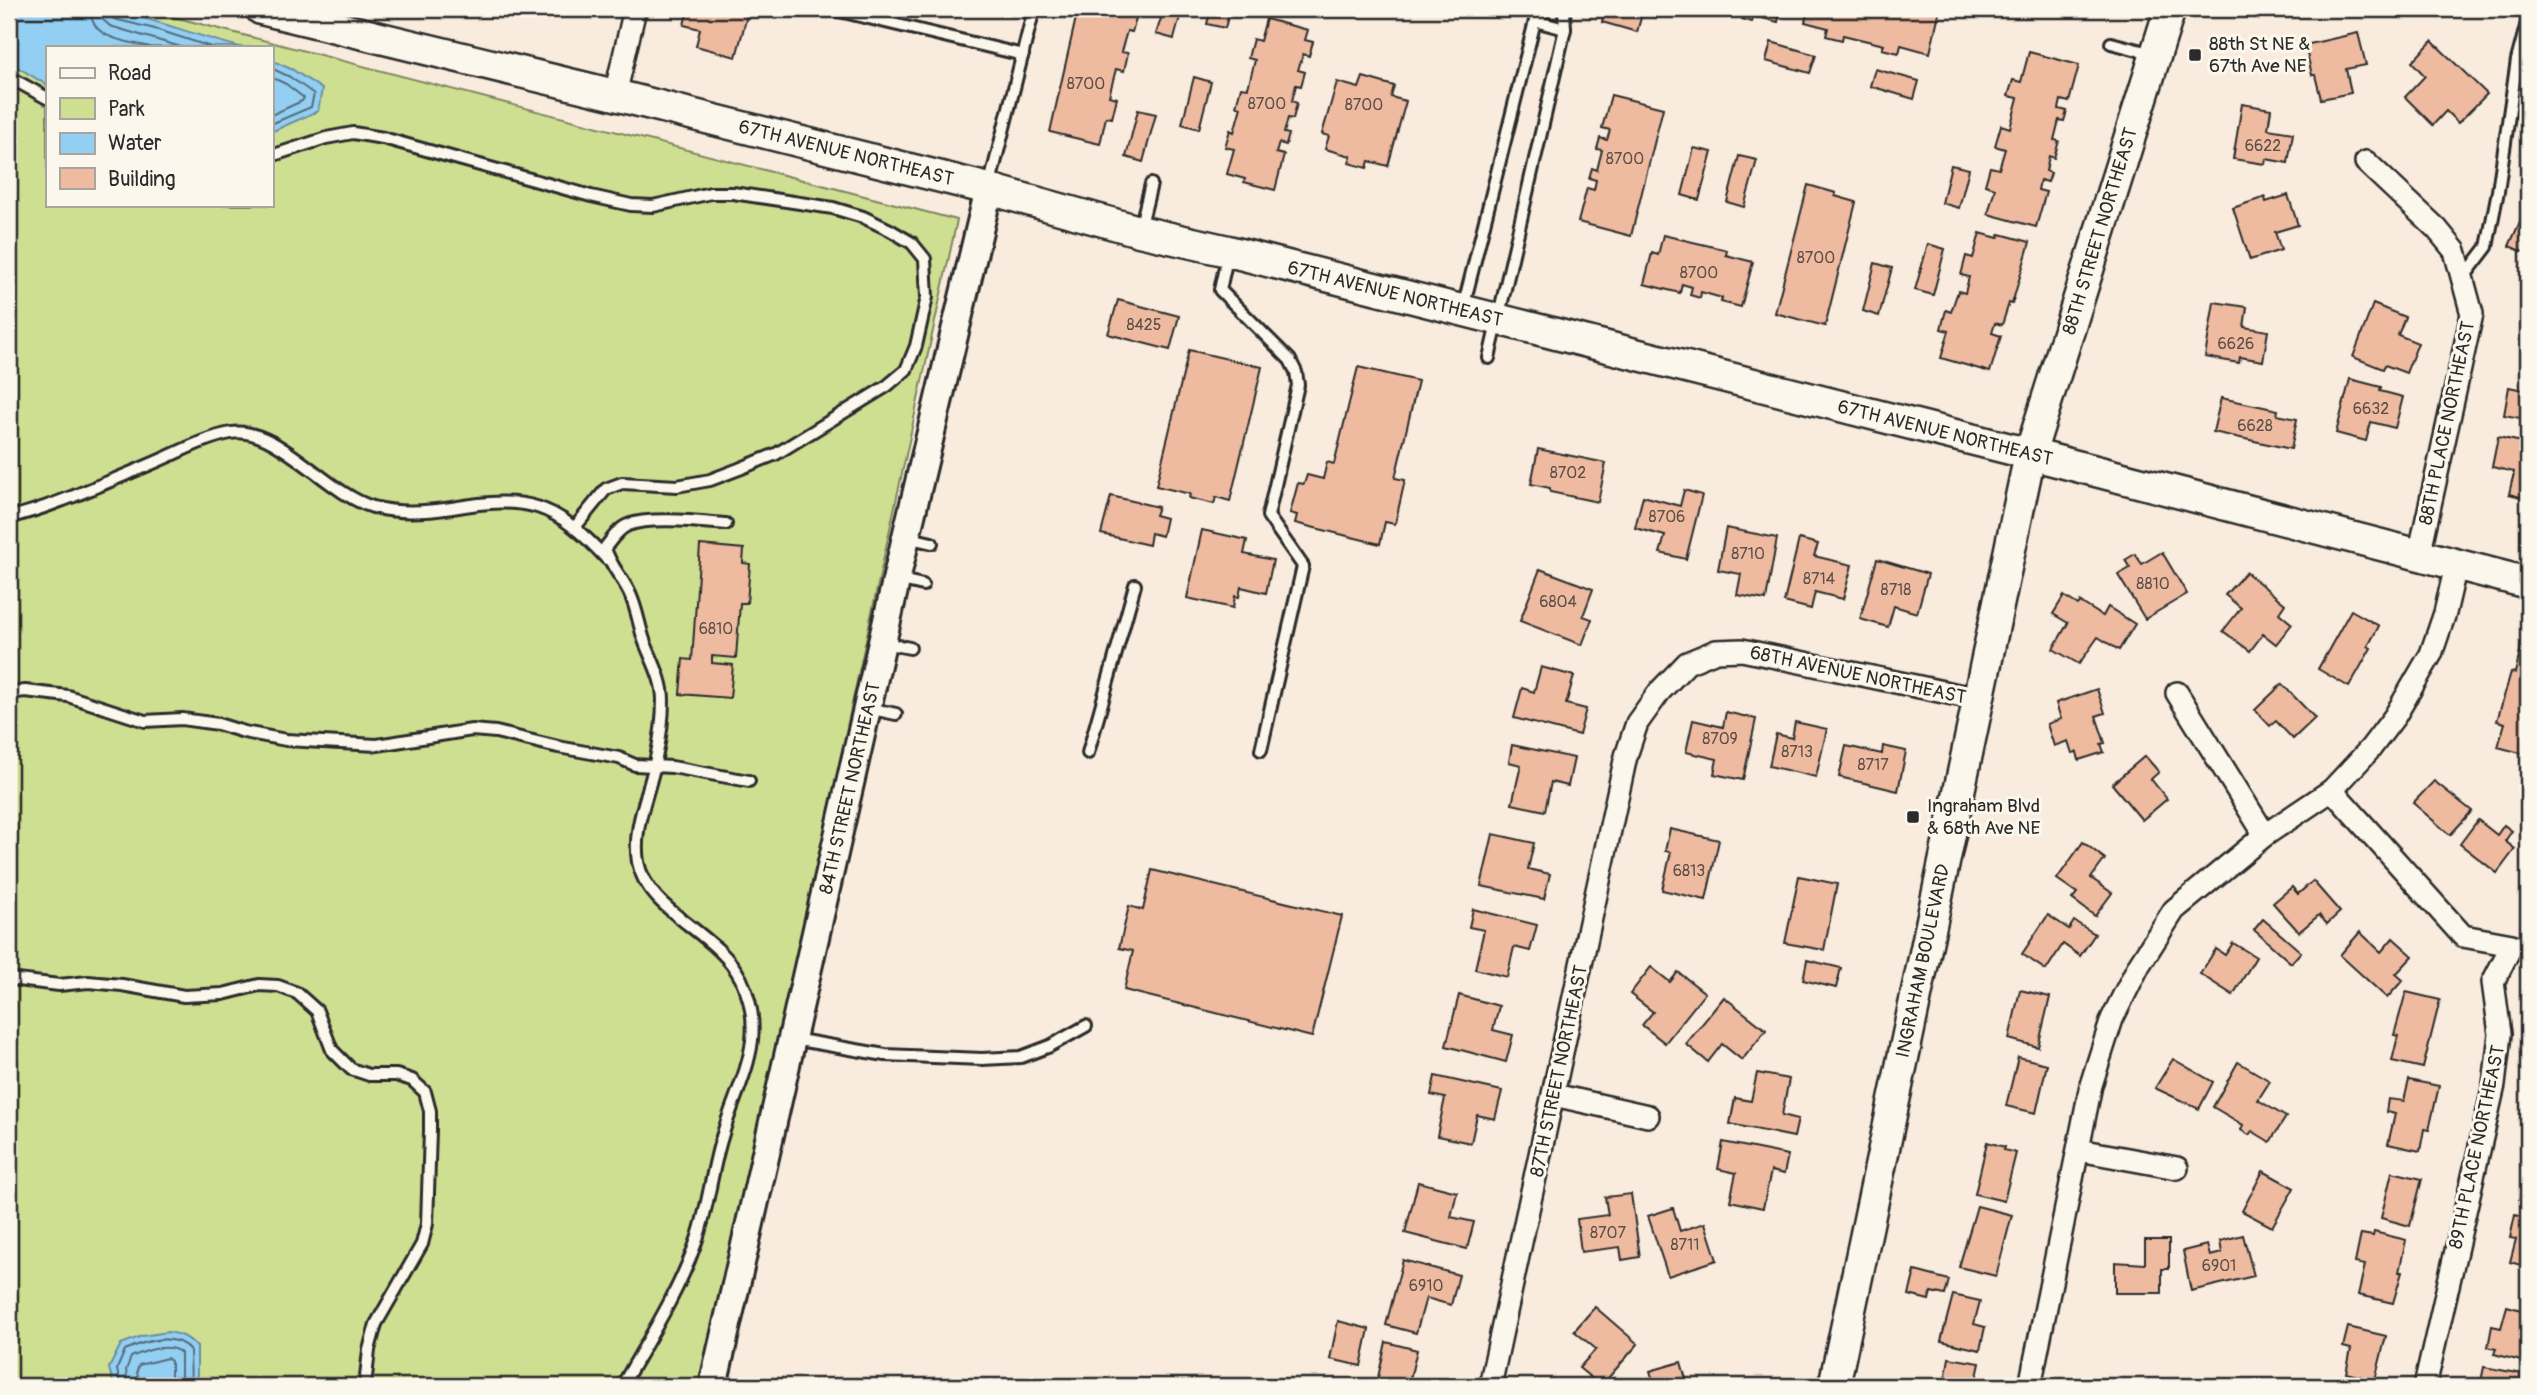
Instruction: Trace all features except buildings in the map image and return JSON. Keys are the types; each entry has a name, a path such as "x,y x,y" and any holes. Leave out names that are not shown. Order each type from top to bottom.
{"main road":[{"name":"67TH AVENUE NORTHEAST","path":"261,9 614,95 2528,583"},
{"name":"88TH STREET NORTHEAST","path":"2030,454 2170,9"},
{"name":"INGRAHAM BOULEVARD","path":"1834,1386 2030,454"}],"street":[{"path":"614,95 635,9"},
{"name":"88TH PLACE NORTHEAST","path":"2366,162 2437,229 2455,251 2472,314 2418,555"},
{"name":"84TH STREET NORTHEAST","path":"713,1386 792,1039 839,810 884,643 894,569 906,537 989,190"},
{"path":"2030,1386 2091,1086 2112,1019 2139,965 2174,910 2265,835 2332,790 2370,749 2395,716 2431,654 2445,613 2456,566"},
{"name":"68TH AVENUE NORTHEAST","path":"1626,756 1637,723 1660,691 1687,663 1716,650 1742,650 1977,699"},
{"path":"2178,693 2265,835"},
{"name":"87TH STREET NORTHEAST","path":"1490,1386 1626,756"},
{"name":"89TH PLACE NORTHEAST","path":"2332,790 2463,936 2512,945 2493,982 2500,1034 2494,1085 2425,1386"},
{"path":"1554,1095 1648,1116"},
{"path":"2079,1150 2177,1168"}],"lane":[{"path":"831,9 880,14 1023,55"},
{"path":"989,190 1034,9"},
{"path":"1462,311 1535,21 1546,9"},
{"path":"1489,358 1565,29 1563,9"},
{"path":"2463,278 2487,247 2517,60 2528,19"},
{"path":"1535,21 1565,29"},
{"path":"2111,43 2156,55"},
{"path":"9,76 46,97"},
{"path":"273,155 326,138 353,133 383,138 631,205 653,206 711,193 758,195 833,208 863,217 912,243 925,259 927,297 916,346 905,370 887,386 776,454 710,480 677,486 622,483 606,489 575,527"},
{"path":"1139,231 1152,184"},
{"path":"1228,251 1220,290 1290,360 1298,385 1268,516 1303,566 1262,750"},
{"path":"9,517 27,514 191,446 231,433 251,433 270,441 355,501 389,511 423,512 481,503 519,501 556,513 575,527 609,561 631,596 661,682 663,700 654,766 639,821 638,861 644,879 653,893 729,959 742,981 749,1005 752,1031 751,1055 722,1137 693,1252 666,1310 622,1386"},
{"path":"609,561 605,548 614,535 628,525 672,521 726,524"},
{"path":"906,537 932,543"},
{"path":"894,569 923,585"},
{"path":"1088,753 1135,585"},
{"path":"884,643 909,648"},
{"path":"9,693 25,691 68,696 145,721 182,719 298,741 377,744 472,730 496,732 619,758 635,765 703,772 749,781"},
{"path":"868,708 895,714"},
{"path":"9,979 59,985 88,982 122,985 184,996 223,994 259,985 278,986 297,993 317,1011 332,1050 351,1069 369,1075 396,1076 412,1080 425,1091 430,1111 427,1224 422,1244 376,1324 369,1350 365,1386"},
{"path":"792,1039 885,1055 982,1059 1021,1057 1050,1046 1086,1026"}],"green space":[{"path":"9,9 143,9 957,220 704,1386 9,1386"}],"water":[{"path":"9,9 106,9 236,46 46,46 46,84 9,62"},
{"path":"273,61 322,89 318,111 273,131"},
{"path":"168,1332 184,1336 197,1347 199,1386 114,1386 109,1368 121,1344 142,1336"}],"place":[{"name":"88th St NE & 67th Ave NE","path":"2195,55"},
{"name":"Ingraham Blvd & 68th Ave NE","path":"1913,817"}]}
